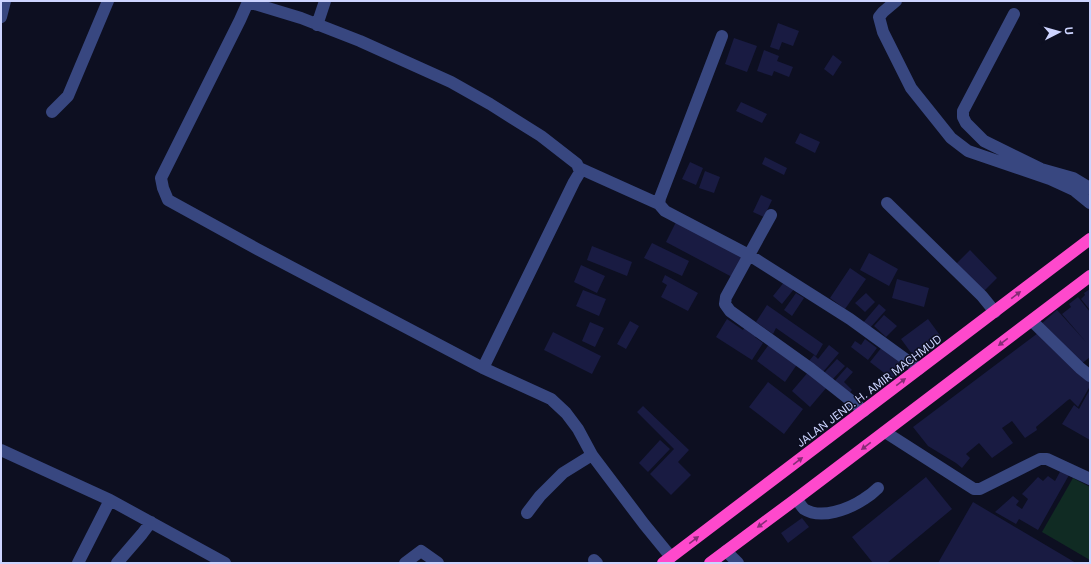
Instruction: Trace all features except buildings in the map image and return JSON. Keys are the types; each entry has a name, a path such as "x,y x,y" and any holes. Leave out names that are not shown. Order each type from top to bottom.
{"highway":[{"name":"JALAN JEND. H. AMIR MACHMUD","path":"667,560 1090,239"},
{"path":"710,563 1090,276"}],"street":[{"path":"52,112 68,96 108,1"},
{"path":"483,368 580,172 577,164 541,136 452,82 360,41 317,24 247,1 237,27 161,178 168,200 483,368 551,399 566,413 578,429 592,456 644,524 667,560"},
{"path":"317,24 324,1"},
{"path":"896,1 879,17 883,32 911,88 951,138 968,151 1050,179 1074,190 1090,203"},
{"path":"1014,14 963,111 963,117 984,141 1041,169 1073,178 1090,188"},
{"path":"659,204 722,36"},
{"path":"579,168 659,204 666,211 749,256 850,319 919,369"},
{"path":"887,202 982,296 995,312"},
{"path":"771,215 726,297 725,304 730,311 811,369 864,411"},
{"path":"1032,321 1090,376"},
{"path":"885,432 974,489 980,489 1040,459 1047,459 1090,480"},
{"path":"1,450 110,500 225,563"},
{"path":"527,513 540,496 563,473 592,456"},
{"path":"796,499 805,509 814,513 826,514 840,510 863,500 878,488"},
{"path":"78,563 110,500"},
{"path":"117,563 151,522"},
{"path":"726,550 738,563"},
{"path":"405,563 421,551 438,563"}],"green space":[{"path":"1073,478 1090,487 1090,560 1042,532"}]}
